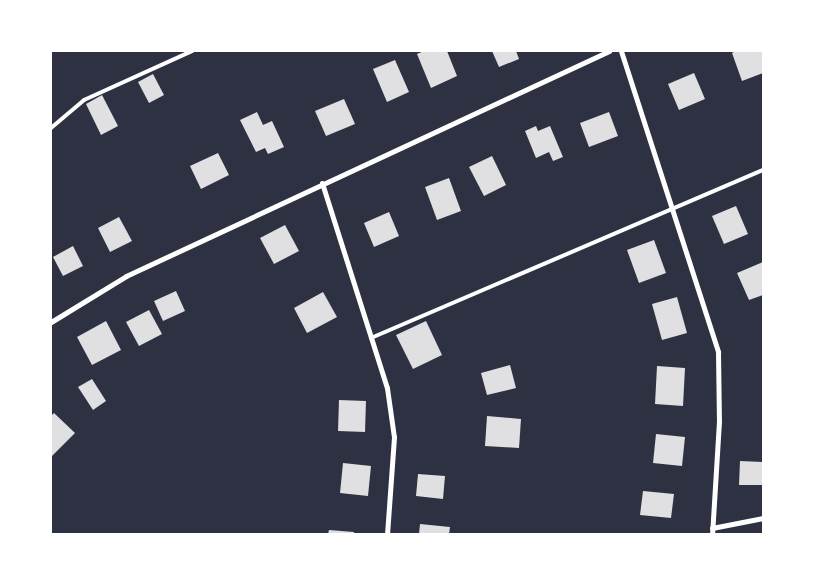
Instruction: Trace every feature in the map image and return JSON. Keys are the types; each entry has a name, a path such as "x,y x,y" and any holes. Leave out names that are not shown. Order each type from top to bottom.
{"street":[{"path":"51,322 126,276 322,183 610,51"},
{"path":"622,51 718,352 719,421 712,531 763,518"},
{"path":"322,183 387,388 394,437 387,534"}],"lane":[{"path":"51,128 84,100 192,51"},
{"path":"372,338 763,170"}],"building":[{"path":"424,51 447,51 457,76 431,88 417,54"},
{"path":"492,51 516,51 519,59 499,67"},
{"path":"736,51 763,51 763,73 742,81 732,53"},
{"path":"395,60 409,92 387,102 373,69"},
{"path":"694,73 705,99 679,110 668,84"},
{"path":"153,74 164,95 149,103 138,82"},
{"path":"102,95 118,126 101,135 86,104"},
{"path":"344,99 355,124 326,136 315,111"},
{"path":"257,112 263,125 272,121 284,147 268,154 265,148 256,152 240,120"},
{"path":"609,112 618,136 589,147 580,123"},
{"path":"536,126 538,131 550,126 563,157 553,161 549,152 536,158 525,131"},
{"path":"218,153 229,175 201,189 190,166"},
{"path":"492,156 506,185 484,196 469,167"},
{"path":"449,178 461,211 437,220 425,187"},
{"path":"736,206 748,234 724,244 712,216"},
{"path":"389,212 399,236 374,247 364,223"},
{"path":"119,217 132,241 110,252 98,228"},
{"path":"285,225 299,251 274,264 260,238"},
{"path":"654,240 666,273 639,283 627,250"},
{"path":"73,246 83,266 63,276 53,257"},
{"path":"763,262 763,295 749,300 737,273"},
{"path":"176,291 185,311 163,321 154,301"},
{"path":"323,292 337,317 307,333 294,308"},
{"path":"677,297 687,333 662,340 652,304"},
{"path":"149,310 162,334 139,346 126,322"},
{"path":"106,321 121,350 92,365 77,337"},
{"path":"426,321 442,355 413,369 396,335"},
{"path":"510,365 516,388 487,395 481,373"},
{"path":"657,366 685,368 683,406 655,404"},
{"path":"92,379 106,401 93,410 78,387"},
{"path":"339,400 366,401 365,432 338,431"},
{"path":"54,413 75,433 51,457 51,416"},
{"path":"487,416 521,419 519,448 485,446"},
{"path":"656,434 685,437 682,466 653,463"},
{"path":"740,461 763,462 763,485 739,485"},
{"path":"343,463 371,466 368,496 340,493"},
{"path":"418,474 445,476 443,499 416,496"},
{"path":"643,491 674,494 671,518 640,515"},
{"path":"420,524 450,527 449,534 419,534"},
{"path":"329,530 354,532 354,534 328,534"}]}
